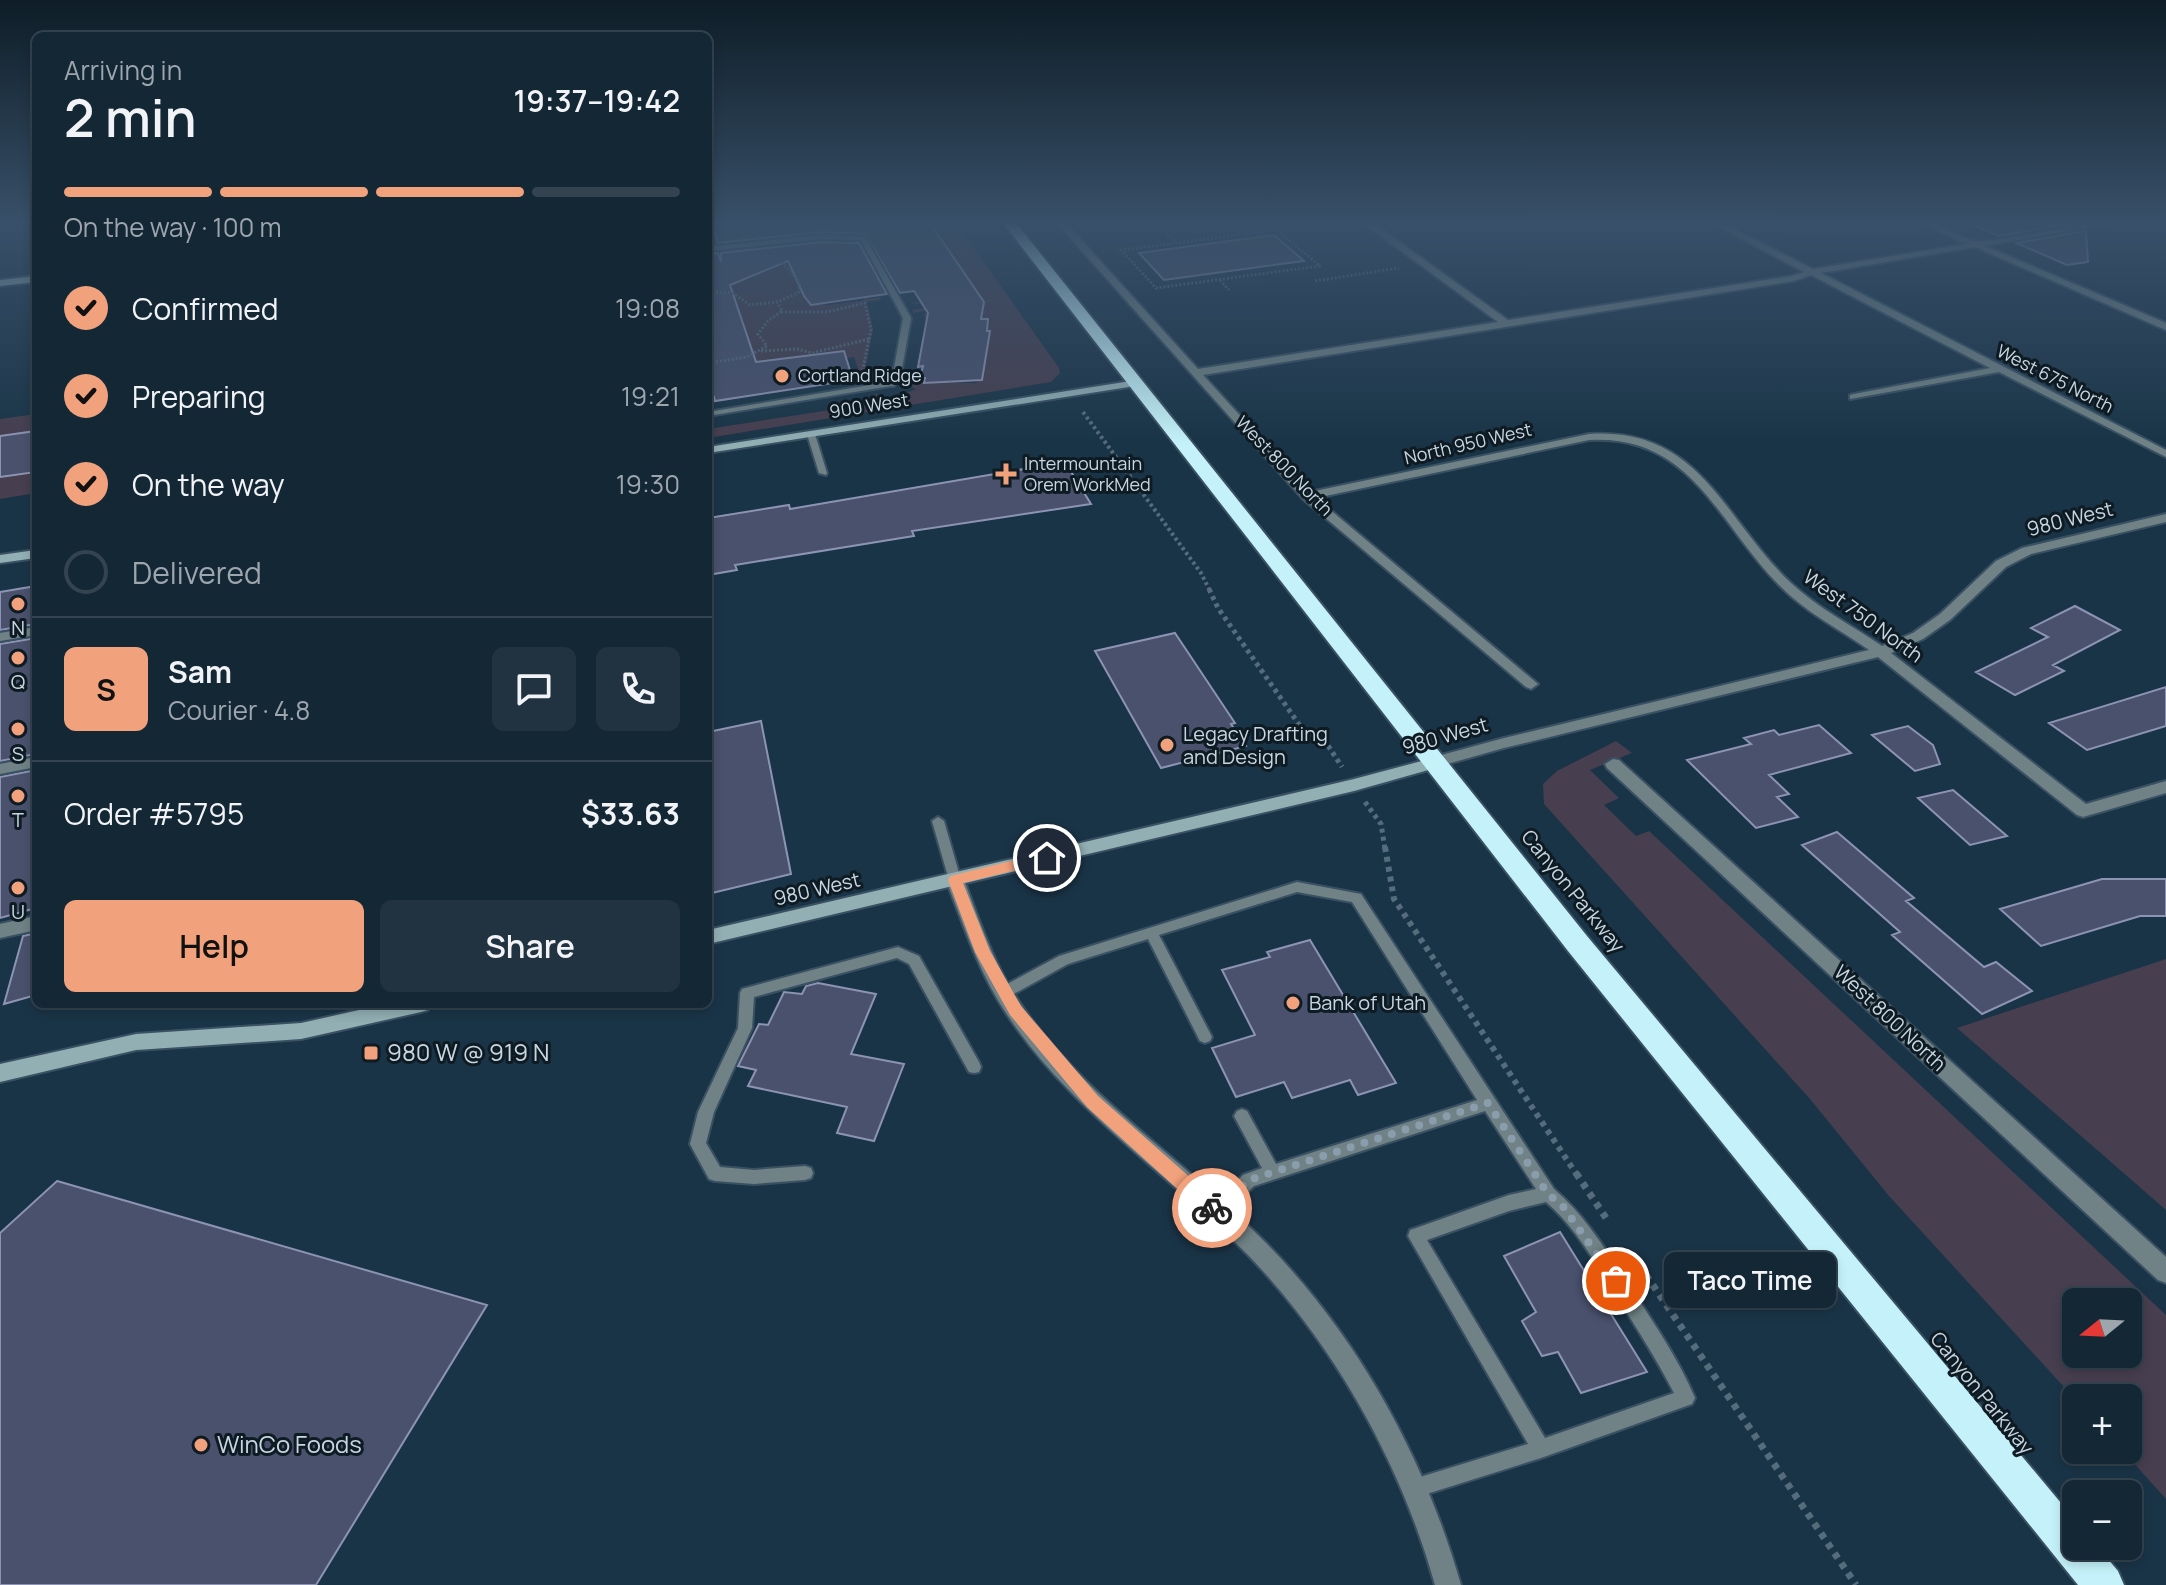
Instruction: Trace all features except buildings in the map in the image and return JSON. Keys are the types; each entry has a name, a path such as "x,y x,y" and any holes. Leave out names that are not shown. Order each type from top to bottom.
{"highway":[{"name":"Canyon Parkway","path":"1065,297 1433,763 1784,1197 2104,1585"}],"street":[{"name":"West 800 North","path":"1128,297 1307,496 1531,684"},
{"path":"1469,297 1505,323"},
{"path":"1195,373 1672,297"},
{"name":"West 675 North","path":"1859,297 2166,454"},
{"path":"2097,297 2166,327"},
{"path":"1854,397 1999,369"},
{"name":"900 West","path":"712,449 1131,384"},
{"name":"North 950 West","path":"1307,496 1589,437 1617,435 1638,439"},
{"name":"West 750 North","path":"1638,439 1654,445 1699,476 1725,506 1756,553 1788,586 1842,629 1880,652 2083,811 2166,787"},
{"name":"980 West","path":"712,936 1338,789 1504,743 1880,652 1918,636 1945,617 2001,564 2027,551 2166,518"},
{"path":"0,559 32,555"},
{"path":"0,637 32,632"},
{"path":"0,769 32,763"},
{"name":"West 800 North","path":"1613,764 2166,1272"},
{"path":"955,880 983,952 1015,1011 1093,1102 1257,1249 1314,1314 1382,1424 1414,1488 1448,1585"},
{"path":"0,931 32,924"},
{"path":"0,1073 136,1042 301,1031 403,1008"}],"lane":[{"path":"712,413 891,384 897,374 907,318 895,297"},
{"path":"811,434 823,473"},
{"path":"938,821 955,880"},
{"path":"1005,992 1064,960 1297,887 1356,898 1548,1194 1562,1205 1600,1257 1665,1355 1686,1398 1541,1449 1414,1488"},
{"path":"1151,932 1205,1037"},
{"path":"805,1173 754,1177 715,1174 698,1144 706,1112 745,1028 747,993 898,952 914,960 974,1067"},
{"path":"1216,1212 1249,1180 1488,1103"},
{"path":"1242,1116 1273,1173"},
{"path":"1541,1449 1416,1236 1509,1203 1548,1194"}],"path":[{"path":"739,297 750,305 777,302 789,297"},
{"path":"777,302 781,312"},
{"path":"761,351 767,343 758,334 768,321 781,312 827,312 865,303 871,330 863,375"},
{"path":"712,362 747,357 761,351 797,349 812,353 869,339"},
{"path":"1083,412 1201,573 1218,608 1305,733 1327,744"},
{"path":"1381,824 1394,899 1614,1229"},
{"path":"1641,1269 1856,1585"}],"shaded area":[{"path":"730,297 805,297 807,301 828,305 864,300 863,297 881,297 880,300 867,302 873,329 864,374 886,374 883,379 864,385 854,357 847,358 843,351 756,365 712,357 712,348 732,310 739,309"},
{"path":"924,297 1009,297 1060,373 1051,382 712,437 712,428 875,403 872,395 877,394 888,401 916,389 905,384 908,381 975,383 982,380 989,336 988,319 925,318 926,310 914,313 912,310 929,308 927,303 910,304 924,301"},
{"path":"32,415 32,432 0,436 0,419"},
{"path":"32,473 32,494 0,499 0,477"},
{"path":"1616,741 1632,753 1590,770 1619,798 1604,805 1636,836 1649,831 2137,1288 2062,1288 2062,1368 2142,1368 2142,1293 2166,1315 2166,1499 2135,1464 2142,1464 2142,1384 2062,1385 1889,1196 1810,1099 1544,804 1543,784 1557,771"},
{"path":"2166,959 2166,1210 1957,1028"}],"way so far":[{"path":"1212,1208 1216,1212 1249,1180 1488,1103 1548,1194 1562,1205 1616,1281"}],"place":[{"name":"Cortland Ridge","path":"782,376"},
{"name":"Intermountain Orem WorkMed","path":"1006,474"},
{"name":"N","path":"18,604"},
{"name":"Q","path":"18,658"},
{"name":"S","path":"18,729"},
{"name":"Legacy Drafting and Design","path":"1167,745"},
{"name":"T","path":"18,796"},
{"name":"U","path":"18,888"},
{"name":"Bank of Utah","path":"1293,1003"},
{"name":"980 W @ 919 N","path":"371,1053"},
{"name":"Taco Time","path":"1616,1281"},
{"name":"WinCo Foods","path":"201,1445"}],"route":[{"path":"1047,858 955,880 983,952 1015,1011 1093,1102 1212,1208"}]}
